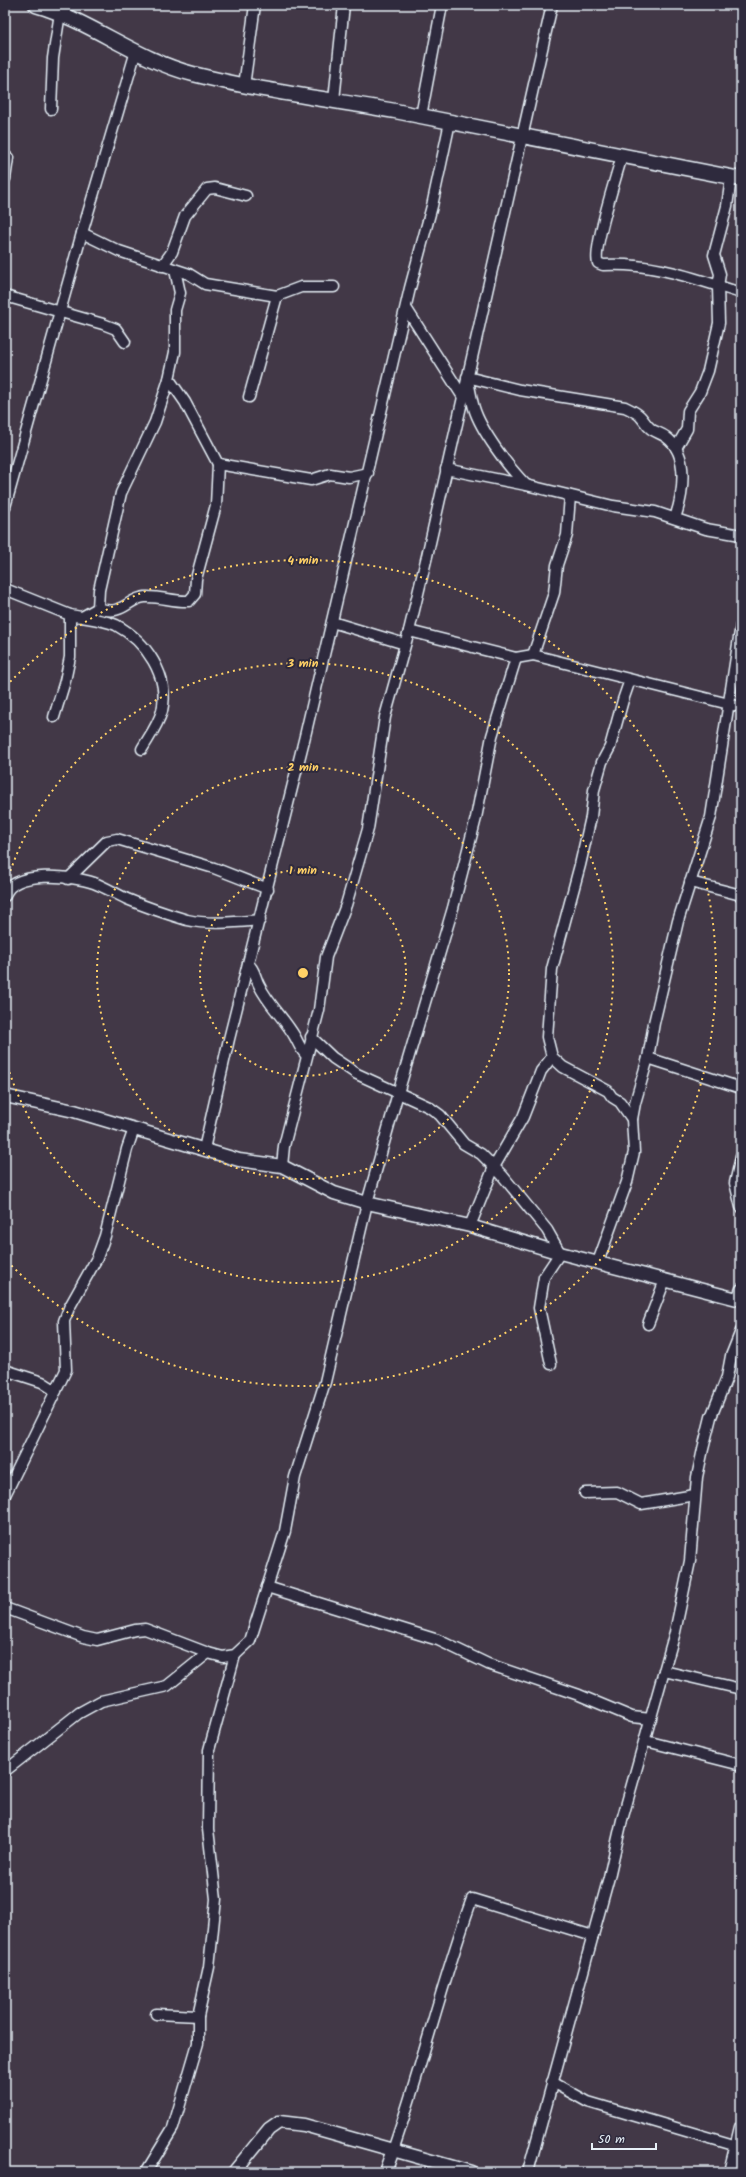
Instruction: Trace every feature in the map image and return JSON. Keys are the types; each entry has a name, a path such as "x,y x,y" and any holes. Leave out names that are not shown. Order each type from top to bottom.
{"main road":[{"path":"36,5 56,10 136,52 191,73 244,86 334,100 421,116 736,178"}],"street":[{"path":"244,86 255,5"},
{"path":"334,100 344,5"},
{"path":"421,116 442,5"},
{"path":"282,1166 284,1146 318,1010 326,957 346,905 368,829 385,717 409,631 552,5"},
{"path":"51,109 56,10"},
{"path":"5,507 82,233 136,52"},
{"path":"204,1149 368,473 406,308 432,206 450,122"},
{"path":"5,156 8,158 5,179"},
{"path":"622,156 598,239 596,259 598,263 641,265 675,272 741,293"},
{"path":"676,448 687,430 688,410 700,392 708,371 719,323 718,286 720,274 714,254 736,178"},
{"path":"162,266 172,252 185,216 207,189 215,188 246,196"},
{"path":"82,233 119,251 189,274 205,284 277,296 302,287 334,287"},
{"path":"98,608 99,590 121,493 155,422 169,379 175,352 175,310 180,293 175,270"},
{"path":"5,296 116,329 125,342"},
{"path":"249,397 277,296"},
{"path":"406,308 463,397"},
{"path":"467,377 520,390 624,407 639,415 651,429 667,437 676,448 681,464 683,482 682,498 676,518"},
{"path":"467,377 474,409 484,431 515,474 526,485"},
{"path":"82,617 98,608 106,611 122,608 144,597 176,602 190,600 195,594 196,579 216,505 218,464 185,402 169,379"},
{"path":"218,464 311,480 330,474 349,477 368,473"},
{"path":"446,469 676,518 706,529 741,535"},
{"path":"533,655 554,593 557,565 568,535 570,496"},
{"path":"5,589 70,615 114,625 136,638 147,650 162,680 164,692 162,710 157,726 142,749"},
{"path":"54,717 65,681 70,657 70,615"},
{"path":"332,622 405,644"},
{"path":"598,1262 627,1182 634,1152 632,1119 648,1058 654,1023 678,921 711,817 741,625"},
{"path":"409,631 516,658 533,655 741,708"},
{"path":"146,2172 174,2128 198,2043 198,2016 209,1967 216,1899 208,1829 209,1750 235,1656 250,1641 285,1531 295,1477 325,1382 367,1203 453,908 476,818 492,736 516,658"},
{"path":"630,680 610,747 602,762 594,790 591,817 580,865 552,969 546,1037 552,1057 563,1067 608,1091 612,1097 620,1102 632,1119"},
{"path":"68,879 107,841 117,839 214,868 268,888"},
{"path":"5,893 14,884 22,879 39,877 68,879 93,883 127,899 189,920 209,922 260,920"},
{"path":"690,882 741,895"},
{"path":"248,964 252,966 259,985 270,1004 294,1037 299,1048 306,1055"},
{"path":"312,1037 333,1058 357,1074 429,1107 440,1115 464,1144 481,1154 494,1167 547,1230 560,1253"},
{"path":"470,1226 494,1167 522,1117 540,1071 552,1057"},
{"path":"648,1058 741,1088"},
{"path":"5,1096 74,1110 239,1160 282,1166 334,1193 367,1203 470,1226 560,1253 665,1280 740,1296"},
{"path":"5,1495 37,1426 66,1370 64,1321 69,1308 97,1258 105,1236 127,1149 134,1129"},
{"path":"741,1157 735,1183 741,1208"},
{"path":"551,1364 538,1308 544,1277 560,1253"},
{"path":"648,1324 665,1280"},
{"path":"528,2172 593,1936 622,1820 646,1741 675,1632 690,1561 695,1495 703,1449 711,1417 727,1377 731,1356 741,1331"},
{"path":"5,1370 42,1382 56,1391"},
{"path":"585,1493 617,1492 641,1504 695,1495"},
{"path":"267,1587 438,1640 488,1664 580,1695 632,1717 651,1719"},
{"path":"5,1608 83,1637 98,1640 135,1630 145,1629 154,1631 208,1653 223,1656 235,1656"},
{"path":"5,1771 79,1713 101,1701 167,1686 208,1653"},
{"path":"664,1671 741,1688"},
{"path":"646,1741 741,1765"},
{"path":"385,2172 419,2071 449,1962 472,1899 593,1936"},
{"path":"156,2014 198,2016"},
{"path":"552,2082 588,2102 736,2146"},
{"path":"234,2172 269,2129 279,2122 304,2125 471,2172"},
{"path":"730,2172 741,2127"}]}
